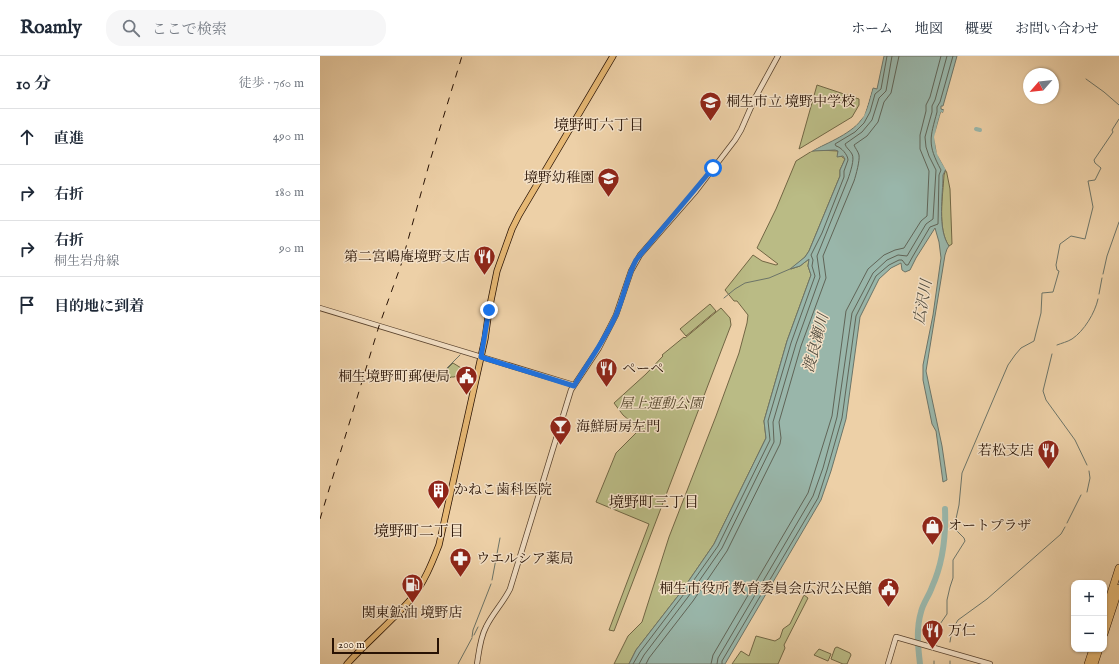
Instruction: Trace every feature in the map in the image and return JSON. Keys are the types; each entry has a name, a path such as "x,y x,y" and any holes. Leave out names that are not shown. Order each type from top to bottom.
{"highway":[{"path":"1107,606 1119,568"},
{"path":"1107,625 1119,588"},
{"path":"1088,664 1092,652"},
{"path":"1095,663 1098,652"}],"main road":[{"path":"346,664 411,598 422,582 436,554 481,357 497,271 506,244 519,215 613,56"}],"street":[{"path":"477,664 482,637 486,626 502,604 510,589 574,386 599,348 616,315 630,271 636,260 700,185 735,140 755,98 778,56"},
{"path":"320,308 574,386"},
{"path":"888,664 896,638 990,664"}],"green space":[{"path":"817,85 859,99 859,105 852,117 799,149"},
{"path":"812,151 838,151 838,154 845,159 840,170 840,176 809,251 805,257 791,269 800,266 809,259 808,266 811,275 787,341 764,421 766,438 714,544 681,592 636,650 629,664 614,664 628,636 642,622 669,537 739,353 748,315 737,301 734,301 725,290 753,255 762,261 776,265 778,264 757,248 776,209 796,161"},
{"path":"946,169 950,189 952,244 949,246 945,239 942,221 944,175"},
{"path":"710,304 716,311 686,336 680,329"},
{"name":"屋上運動公園","path":"721,308 730,318 731,325 614,631 609,630 649,524 596,502 616,453 638,431 637,427 623,415 614,403 646,374 663,356 662,355"},
{"path":"453,363 466,371 451,377 446,382 435,376 444,372"},
{"path":"804,595 808,598 784,645 785,648 778,664 732,664 741,651 749,656 756,636 775,641 780,638 783,629 790,624"},
{"path":"837,647 850,653 851,655 847,664 831,659 835,648"},
{"path":"819,649 831,654 828,661 814,655"}],"water":[{"name":"渡良瀬川","path":"884,56 957,56 943,106 941,106 941,109 944,110 943,113 941,112 935,141 938,154 946,169 943,175 942,221 945,239 949,246 945,255 926,371 942,446 947,480 943,482 936,431 932,424 923,380 923,365 933,315 941,258 935,228 910,270 905,272 902,270 901,263 891,268 879,279 860,317 846,419 821,500 725,664 629,664 636,650 681,592 714,544 766,438 764,421 787,341 811,275 808,266 809,259 800,266 790,269 805,257 809,251 840,176 840,170 845,159 843,156 837,157 838,151 835,150 812,151 847,133 859,123 866,110 873,88 877,89"}],"pier":[{"path":"872,86 864,116 856,125 810,152 855,124 862,115"},
{"path":"944,109 946,110 936,138 939,153 948,168 947,172 937,154 934,137 941,112 943,113"}],"waterway":[{"path":"1086,79 1119,105"},
{"path":"938,627 947,614 947,600 953,578 953,560 965,541 954,528 959,505 962,473 1008,365 1021,348 1034,341 1041,313 1042,293 1053,292 1059,271 1057,270 1056,265 1060,244 1071,236 1085,239 1093,207 1088,181 1095,180 1101,168 1095,163 1094,160 1113,132 1112,130 1119,119"},
{"path":"976,129 980,130"},
{"name":"広沢川","path":"1103,274 1107,256 1119,222"},
{"path":"724,298 745,283 769,278 790,269"},
{"name":"広沢川","path":"1099,294 1102,278"},
{"name":"広沢川","path":"1057,345 1072,339 1085,327 1092,316 1098,299"},
{"name":"広沢川","path":"1052,354 1043,391 1046,400 1075,440 1087,465"},
{"path":"435,375 444,371 460,355"},
{"name":"広沢川","path":"1087,492 1090,478 1089,471"},
{"name":"広沢川","path":"1067,523 1081,495"},
{"name":"広沢川","path":"920,664 918,638 919,618 939,568 944,539 945,509"},
{"path":"950,642 952,630 958,620 987,599 1061,534 1065,527"},
{"path":"492,580 500,538"},
{"path":"472,637 473,630 491,584"},
{"path":"474,635 478,627"},
{"path":"458,664 472,638"}],"railway":[{"path":"320,519 379,326 401,265 430,161 462,56"}],"place":[{"name":"桐生市立 境野中学校","path":"710,122"},
{"name":"境野幼稚園","path":"609,198"},
{"name":"第二宮嶋庵境野支店","path":"485,276"},
{"name":"ペーペ","path":"606,388"},
{"name":"桐生境野町郵便局","path":"466,396"},
{"name":"海鮮厨房左門","path":"560,446"},
{"name":"若松支店","path":"1049,470"},
{"name":"かねこ歯科医院","path":"438,510"},
{"name":"オートプラザ","path":"932,546"},
{"name":"ウエルシア薬局","path":"460,578"},
{"name":"関東鉱油 境野店","path":"412,604"},
{"name":"桐生市役所 教育委員会広沢公民館","path":"888,608"},
{"name":"万仁","path":"932,650"}],"district":[{"name":"境野町六丁目","path":"599,125"},
{"name":"境野町三丁目","path":"654,502"},
{"name":"境野町二丁目","path":"419,531"}],"route":[{"path":"489,310 481,357 574,386 599,348 616,315 630,271 636,260 713,168"}]}
